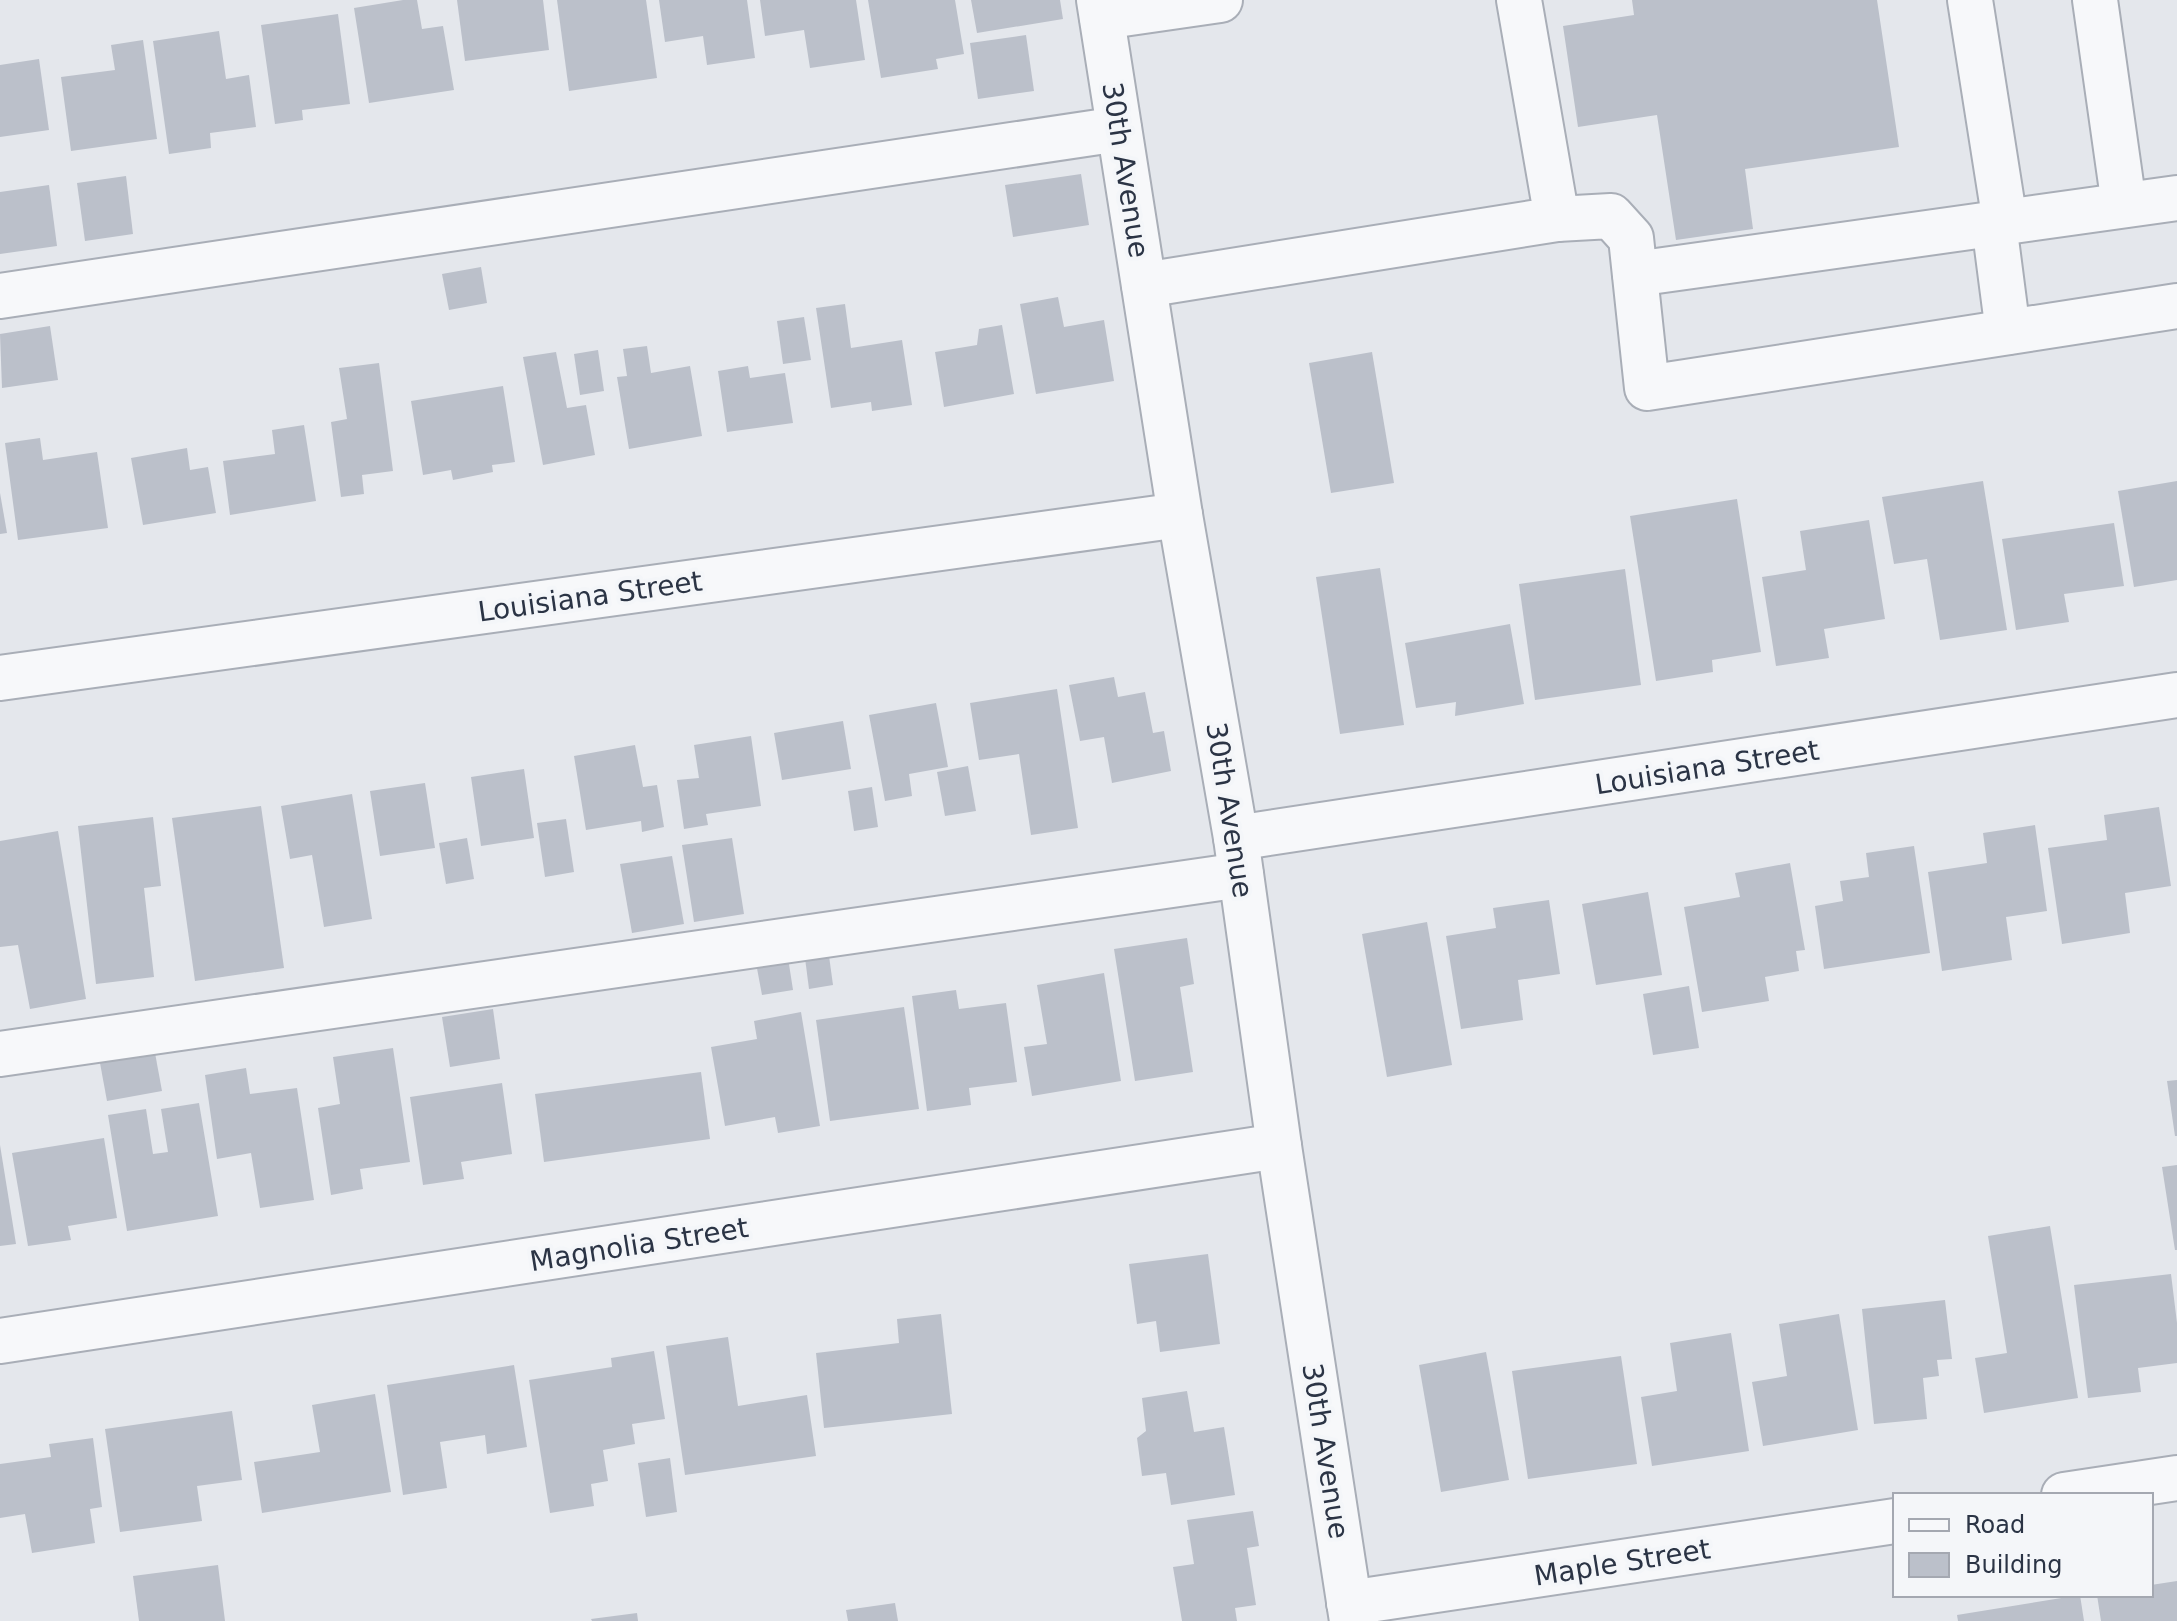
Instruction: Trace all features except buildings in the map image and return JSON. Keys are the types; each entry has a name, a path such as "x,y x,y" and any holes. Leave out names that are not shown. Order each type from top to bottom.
{"street":[{"path":"1100,9 1220,0"},
{"path":"1519,0 1557,219"},
{"path":"1970,0 1999,223 2008,332"},
{"path":"2095,0 2124,205"},
{"name":"30th Avenue","path":"1100,9 1180,515 1239,856 1279,1146 1351,1612"},
{"path":"0,296 1119,129"},
{"path":"1635,274 2177,198"},
{"path":"1144,285 1557,219 1611,216 1631,238 1647,388 2177,306"},
{"name":"Louisiana Street","path":"0,678 1180,515"},
{"name":"Louisiana Street","path":"0,1054 1239,856 2177,695"},
{"name":"Magnolia Street","path":"0,1341 1279,1146"},
{"path":"2077,1493 2177,1478"},
{"name":"Maple Street","path":"1351,1612 1893,1521"}]}
